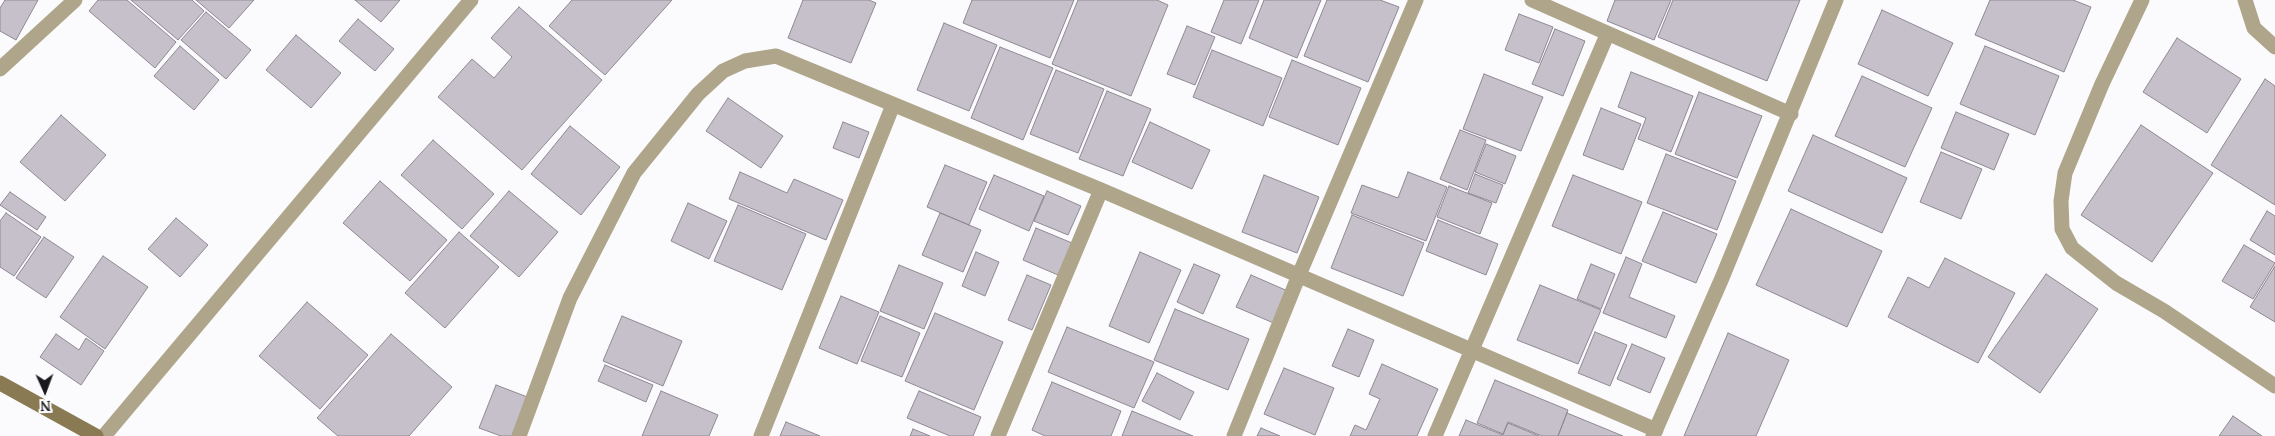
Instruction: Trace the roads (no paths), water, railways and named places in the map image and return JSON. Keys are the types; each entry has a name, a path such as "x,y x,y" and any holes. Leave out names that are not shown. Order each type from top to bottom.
{"main road":[{"path":"0,382 96,436"}],"street":[{"path":"0,69 75,0"},
{"path":"104,436 471,0"},
{"path":"1234,436 1299,275 1416,0"},
{"path":"1532,0 1607,35 1791,114"},
{"path":"519,436 570,298 634,173 698,94 723,71 744,61 776,56 1102,190 1655,433 1791,114 1836,0"},
{"path":"2142,0 2102,84 2065,172 2061,201 2062,229 2072,248 2116,283 2164,311 2275,386"},
{"path":"2245,0 2254,28 2275,47"},
{"path":"1435,436 1607,35"},
{"path":"761,436 893,105"},
{"path":"998,436 1102,190"}]}
